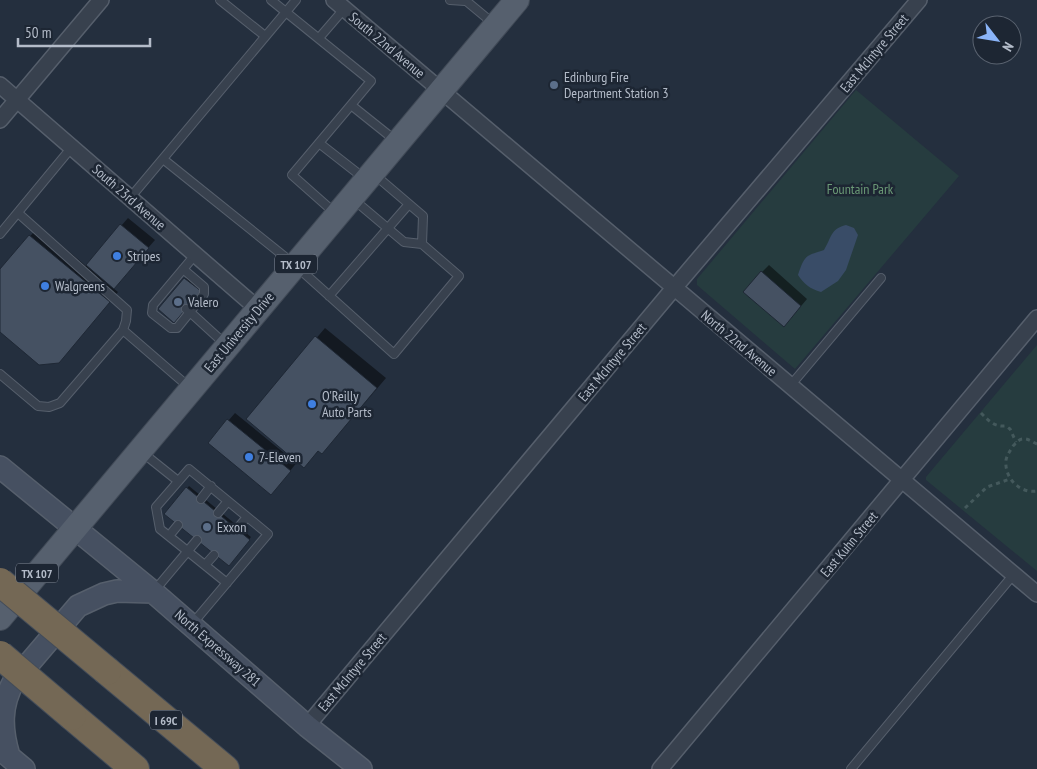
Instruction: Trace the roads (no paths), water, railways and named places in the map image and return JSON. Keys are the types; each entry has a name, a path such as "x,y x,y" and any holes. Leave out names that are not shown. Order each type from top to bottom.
{"highway":[{"name":"I 69C","path":"0,582 226,769"},
{"path":"0,655 134,769"}],"main road":[{"name":"East University Drive","path":"0,618 517,0"},
{"name":"North Expressway 281","path":"0,467 153,592 307,726 361,769"},
{"path":"11,758 3,736 3,714 7,694 14,681 78,606 104,594 117,591 153,592"}],"street":[{"path":"0,120 101,0"},
{"name":"East McIntyre Street","path":"307,726 674,288 919,0"},
{"name":"South 22nd Avenue","path":"339,5 441,91"},
{"name":"South 23rd Avenue","path":"0,86 258,309"},
{"name":"North 22nd Avenue","path":"441,91 1037,594"},
{"name":"East Kuhn Street","path":"660,769 1037,318"}],"lane":[{"path":"220,0 265,36"},
{"path":"163,159 295,265 394,354 459,276 422,244 404,242 387,228 344,206 292,175 371,81 271,0"},
{"path":"130,198 296,0"},
{"path":"450,0 465,0 495,26"},
{"path":"319,38 339,5"},
{"path":"351,105 398,142"},
{"path":"319,143 370,176 423,216 422,244"},
{"path":"0,234 72,148"},
{"path":"330,296 409,204"},
{"path":"0,374 38,406 49,407 60,403 123,330 126,320 127,310 18,213"},
{"path":"183,269 204,287 204,294 188,311 177,328 171,328 152,313 153,305 167,293 183,269 195,255"},
{"path":"790,386 881,278"},
{"path":"188,311 228,346"},
{"path":"123,330 191,389"},
{"path":"140,450 178,481"},
{"path":"192,625 268,534 189,469 156,507 160,529 227,583"},
{"path":"200,499 210,486"},
{"path":"218,513 228,501"},
{"path":"237,528 247,516"},
{"path":"169,536 178,525"},
{"path":"153,592 197,540"},
{"path":"205,565 214,555"},
{"path":"851,769 1014,574"}],"water":[{"path":"846,225 854,228 858,235 846,270 838,281 821,292 810,288 798,275 804,260 809,255 824,250 834,231"}],"place":[{"name":"Edinburg Fire Department Station 3","path":"554,85"},
{"name":"Stripes","path":"117,256"},
{"name":"Walgreens","path":"45,286"},
{"name":"Valero","path":"178,302"},
{"name":"O'Reilly Auto Parts","path":"312,404"},
{"name":"7-Eleven","path":"249,457"},
{"name":"Exxon","path":"207,527"}],"park label":[{"name":"Fountain Park","path":"860,189"}]}
